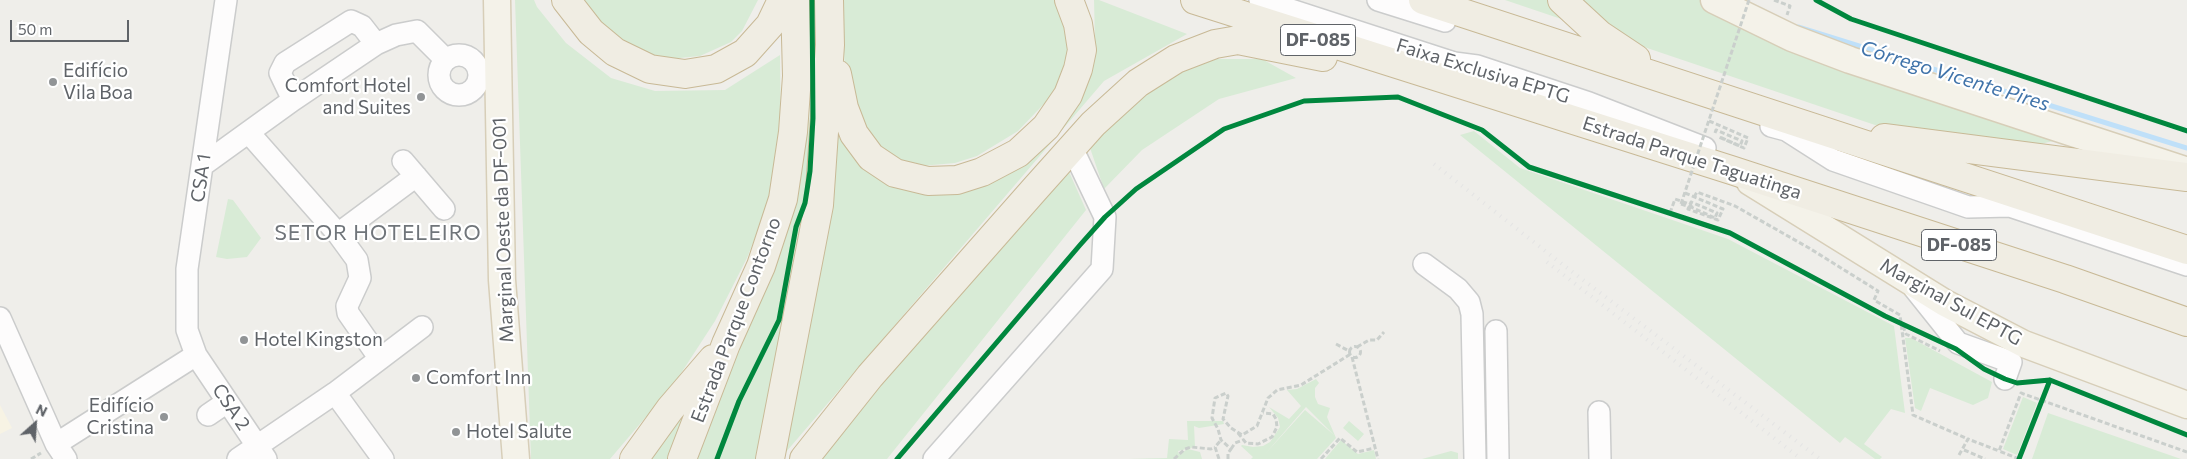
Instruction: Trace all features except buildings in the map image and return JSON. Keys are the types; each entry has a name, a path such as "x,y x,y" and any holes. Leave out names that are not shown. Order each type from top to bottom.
{"highway":[{"path":"566,0 591,32 615,52 650,68 685,74 716,69 745,53 770,25 782,0"},
{"name":"Estrada Parque Contorno","path":"682,459 726,344 761,266 783,199 793,132 797,76 796,0"},
{"path":"770,459 819,205 830,45 828,0"},
{"path":"830,45 844,108 854,134 871,157 895,173 928,181 957,180 982,172 1018,153 1046,127 1068,95 1078,69 1082,50 1078,24 1069,0"},
{"name":"Estrada Parque Taguatinga","path":"1195,0 1731,170 2065,279 2187,322"},
{"path":"1423,0 2187,250"},
{"path":"1562,0 1600,36 1676,83"},
{"path":"804,459 870,376 1092,124 1138,83 1176,58 1216,44 1238,40 1440,79"},
{"path":"1812,127 2187,177"},
{"path":"633,459 670,409 726,344"}],"main road":[{"name":"Marginal Oeste da DF-001","path":"497,0 502,280 516,459"},
{"path":"1714,0 1792,38 1850,60 2187,171"},
{"name":"Marginal Sul EPTG","path":"1731,170 1945,303 2024,344 2187,405"}],"street":[{"name":"CSA 1","path":"196,355 187,330 188,269 226,0"},
{"name":"Faixa Exclusiva EPTG","path":"1260,0 1454,63 1477,66 1624,116 1675,138 1781,175 2187,310"},
{"name":"Faixa Exclusiva EPTG","path":"1378,0 1786,130 1833,160 1968,206 2010,206 2187,265"},
{"path":"293,100 280,73 285,63 350,21 362,26 376,44"},
{"path":"203,165 293,100 376,44 406,31 417,31 446,60"},
{"path":"1547,40 1618,76"},
{"path":"1535,109 1624,116"},
{"path":"249,133 338,234 357,260 360,278 347,306 348,313 380,359"},
{"path":"934,459 1102,269 1105,217 1072,148"},
{"path":"338,234 409,169 444,209"},
{"path":"1424,264 1458,289 1469,302 1472,314 1475,459"},
{"path":"1908,280 1958,344 2011,362 2005,379"},
{"path":"0,318 61,452 196,355"},
{"path":"238,459 261,452 422,327"},
{"path":"1496,331 1498,459"},
{"name":"CSA 2","path":"196,355 261,452"},
{"path":"335,393 383,459"},
{"path":"208,415 227,402"},
{"path":"1599,412 1600,459"}],"path":[{"path":"1670,213 1675,199 1690,205 1715,218 1717,213 1691,202 1690,205 1681,204 1685,193 1709,121 1749,0"},
{"path":"1709,121 1748,138 1744,148 1714,135 1716,130 1742,141 1740,146 1717,136"},
{"path":"1694,197 1696,192 1735,206 1809,248 1878,291 1874,300 1900,314 1913,415 2019,459 2022,450"},
{"path":"1685,193 1723,209 1718,220 1688,209 1690,205"},
{"path":"1661,210 1677,216"},
{"path":"1893,320 1909,327"},
{"path":"1378,459 1350,354 1352,347 1357,348 1369,340 1377,340 1384,332"},
{"path":"1336,344 1350,354 1360,355 1357,348"},
{"path":"1238,433 1242,435 1257,426 1268,398 1277,390 1301,385 1350,354"},
{"path":"1999,450 2021,393 2187,452"},
{"path":"2039,408 2045,393"},
{"path":"1215,423 1222,418 1228,396 1226,394 1214,400 1212,418 1221,440 1231,449"},
{"path":"1228,459 1228,454 1235,443 1243,440 1258,444 1272,438 1277,427 1276,419 1274,414 1263,413"},
{"path":"1222,418 1243,440"},
{"path":"1322,459 1340,438 1357,452 1375,448"},
{"path":"1959,455 1964,450 1968,438"},
{"path":"1174,459 1185,449 1211,449 1221,440"},
{"path":"1215,447 1219,459"},
{"path":"1964,450 1981,458"}],"shaded area":[{"path":"0,405 12,428 0,434"}],"green space":[{"path":"515,0 534,0 537,7 566,43 611,78 655,91 725,90 780,55 781,130 767,207 747,258 715,321 674,384 610,459 531,459"},
{"path":"576,0 758,0 742,31 731,42 700,56 659,60 621,43"},
{"path":"809,0 810,189 767,410 755,459 691,459 763,286"},
{"path":"841,0 1055,0 1059,6 1067,32 1070,58 1062,85 1018,131 977,156 955,163 921,166 896,160 872,145 846,87"},
{"path":"1094,0 1099,0 1187,34 1104,81 780,459 831,129 871,170 978,182 1089,77 1095,43"},
{"path":"1505,0 1705,0 2058,140 2027,147 1875,125"},
{"path":"1200,59 1262,59 1296,78 1219,99 1142,150 1104,189 1089,145 1153,88"},
{"path":"1474,131 1520,168 1728,239 1894,326 1905,413 1891,409 1864,444 1882,457 1875,459 1845,437 1840,443 1460,135"},
{"path":"1066,165 1086,210 887,459 815,459"},
{"path":"228,199 233,200 261,238 247,257 227,259 216,257"},
{"path":"1905,338 1911,338 1992,382 1988,398 1973,405 1930,388 1921,411 1915,408"},
{"path":"1316,379 1319,383 1315,388 1315,397 1318,404 1330,408 1327,417 1336,438 1317,459 1251,459 1253,457 1241,446 1263,446 1270,442 1280,427 1278,418 1269,407 1289,419 1301,406 1287,390 1297,389","holes":["1306,407 1334,435 1305,410 1266,453"]},
{"path":"2023,397 2037,403 2017,455 2003,449"},
{"path":"692,402 673,459 646,459"},
{"path":"2048,413 2181,459 2032,459"},
{"path":"1187,421 1223,421 1224,424 1199,428 1194,426 1195,447 1178,451 1179,454 1188,449 1200,452 1202,459 1128,459 1167,458 1169,439 1188,440"},
{"path":"1349,421 1364,434 1358,441 1343,428"},
{"path":"1341,440 1358,454 1374,450 1376,459 1325,459"},
{"path":"1451,451 1458,453 1458,459 1422,459"}],"waterway":[{"name":"Córrego Vicente Pires","path":"1798,27 2187,148"}],"railway":[{"path":"1434,164 1558,261 1820,459"},
{"path":"1547,262 1801,459"}],"cycle path":[{"path":"717,459 739,401 779,320 796,227 805,203 810,171 813,118 812,0"},
{"path":"1816,0 1851,19 2187,131"},
{"path":"897,459 1080,245 1105,217 1136,189 1224,129 1304,101 1398,97 1482,130 1529,167 1730,233 1885,316 1956,349 1984,369 2005,379 2017,383 2050,380 2187,435"},
{"path":"2019,459 2050,380"}],"place":[{"name":"Edifício Vila Boa","path":"53,82"},
{"name":"Comfort Hotel and Suites","path":"421,97"},
{"name":"Hotel Kingston","path":"244,340"},
{"name":"Comfort Inn","path":"416,378"},
{"name":"Edifício Cristina","path":"164,417"},
{"name":"Hotel Salute","path":"456,432"}],"district":[{"name":"SETOR HOTELEIRO","path":"378,233"}]}
